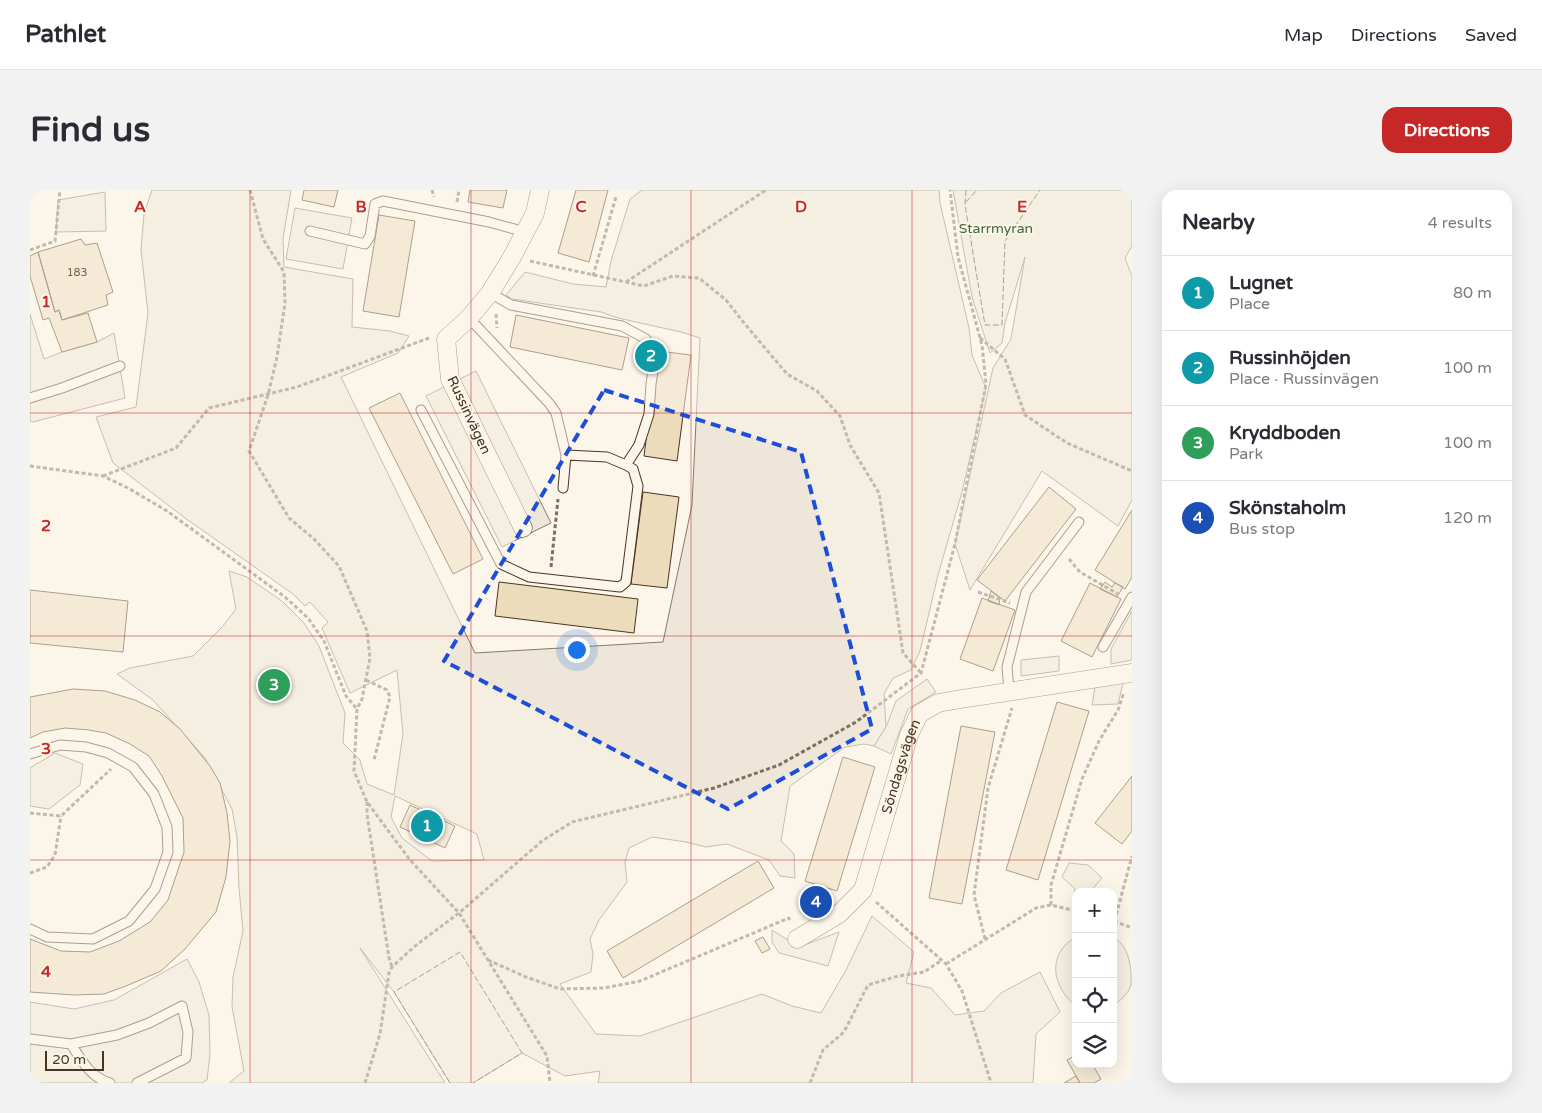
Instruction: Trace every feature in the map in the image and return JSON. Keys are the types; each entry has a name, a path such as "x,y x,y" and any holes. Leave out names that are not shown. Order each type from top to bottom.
{"street":[{"path":"446,339 469,318 490,293 512,257 535,213 540,190"},
{"name":"Russinvägen","path":"446,339 450,380 523,528"},
{"name":"Söndagsvägen","path":"797,939 839,914 862,890 909,734 919,714 938,703 1009,690 1130,674"}],"lane":[{"path":"310,231 365,244 370,236 376,204 384,200 489,222 525,232"},
{"path":"490,293 511,305 622,326 646,339 651,348 653,371 650,414 639,445 626,465"},
{"path":"469,318 556,413 566,455 563,488"},
{"path":"30,398 120,366"},
{"path":"421,410 501,564 529,578 620,587 626,582 638,486 633,468 607,457 566,455"},
{"path":"1009,690 1007,667 1026,592 1079,522"},
{"path":"1103,646 1132,597"},
{"path":"30,754 60,745 86,746 108,753 133,767 154,794 167,827 168,852 155,890 129,921 93,940 47,937 30,929"},
{"path":"30,1039 70,1044 117,1035 149,1023 182,1006 188,1032 186,1058 137,1083"},
{"path":"70,1044 86,1068 100,1080 110,1083"}],"path":[{"path":"30,250 56,241 60,190"},
{"path":"250,190 263,239 284,272 285,303 282,328 268,395 249,451 289,518 314,539 339,566 367,631 370,658 362,699 357,709 354,771 367,802 410,860 459,913 547,1056 550,1083"},
{"path":"626,282 766,190"},
{"path":"365,1083 380,1034 389,973 392,967 415,946 459,913 542,840 572,822 714,788 779,765 856,722 921,673 955,544 986,384 979,337 958,257 950,190"},
{"path":"593,276 616,197"},
{"path":"512,257 644,286 673,276 699,278 726,300 787,374 817,391 840,416 850,445 880,493 903,653 921,673"},
{"path":"103,476 176,448 209,408 297,387 438,335 446,339"},
{"path":"979,337 1005,359 1026,415 1067,443 1132,471"},
{"path":"30,466 103,476 128,488 167,511 285,597 308,618 324,641 346,696 357,709"},
{"path":"552,580 551,572 559,491 563,488"},
{"path":"1060,548 1080,572 1107,588"},
{"path":"978,592 996,599"},
{"path":"1051,905 1050,884 1082,779 1099,741 1118,710 1130,674"},
{"path":"366,680 387,690 390,697 374,760"},
{"path":"985,939 974,895 988,788 1011,717 1013,704 1009,690"},
{"path":"30,873 47,866 55,855 61,816 121,760"},
{"path":"367,802 367,814 392,967"},
{"path":"30,813 61,816"},
{"path":"1117,910 1132,856"},
{"path":"862,890 946,964 962,992 991,1083"},
{"path":"946,964 1036,908 1051,905 1072,910"},
{"path":"488,960 526,978 560,989 604,988 640,981 788,918 789,929 797,939"},
{"path":"1117,922 1132,928"},
{"path":"810,1083 823,1050 844,1032 868,985 898,976 924,972 942,960"}],"highlighted area":[{"path":"604,390 801,452 872,729 728,809 444,661"}],"green space":[{"path":"152,190 291,190 283,239 284,267 353,279 352,327 390,331 409,336 398,353 341,377 475,653 663,642 692,505 700,338 601,312 512,299 506,295 525,272 573,284 606,287 611,261 630,199 642,190 939,190 940,203 969,328 972,355 986,388 962,492 938,575 920,651 911,670 893,678 884,694 886,727 874,746 864,744 845,747 790,786 781,841 794,854 795,878 780,876 769,860 727,844 706,847 652,837 629,848 625,862 627,882 599,920 590,939 593,954 591,972 560,984 596,1034 640,1036 762,994 792,1006 821,1013 846,970 872,916 914,952 906,983 931,988 955,1015 984,1011 1001,993 1040,972 1060,1012 1036,1034 1033,1083 598,1083 600,1071 565,1076 522,1053 473,1083 450,1083 394,992 360,948 445,1083 229,1083 244,1071 232,1007 233,977 243,931 237,837 232,809 205,758 153,700 117,674 130,668 193,656 223,626 236,609 229,571 247,577 282,601 304,623 319,646 345,713 343,743 360,760 367,784 394,795 403,734 397,670 350,693 322,628 328,622 310,602 305,606 293,594 185,518 113,463 96,417 136,407 148,313 141,250 144,214","holes":["395,796 477,834 484,860 432,861 402,838 391,817"]},
{"name":"Starrmyran","path":"953,190 1132,190 1132,246 1125,258 1132,276 1132,500 1118,526 1042,471 970,590 955,544 993,368 1011,339 1025,257 1005,323 1002,343 990,353 972,297"},
{"path":"105,192 106,231 56,232 58,200"},
{"path":"55,753 83,764 80,785 49,809 30,806 30,768"},
{"path":"1069,863 1088,865 1102,878 1093,888 1074,888 1062,877"},
{"path":"1072,940 1072,1002 1062,990 1056,971 1056,961 1066,944"},
{"path":"1117,940 1123,945 1126,951 1130,964 1131,978 1131,985 1117,1002"}],"shaded area":[{"path":"295,208 352,218 343,269 286,259"},
{"path":"30,314 44,359 97,342 114,333 125,398 33,422 30,421"},
{"path":"476,371 551,523 502,547 426,396"},
{"path":"1132,611 1132,660 1111,664 1111,649"},
{"path":"1059,656 1059,671 1021,676 1021,660"},
{"path":"927,679 936,692 908,709 891,754 874,746 886,727 896,701"},
{"path":"1123,683 1118,704 1092,705 1095,687"},
{"path":"772,930 799,947 839,932 828,966 779,953 772,942"},
{"path":"187,959 199,982 209,1015 210,1054 207,1080 202,1083 30,1083 30,1002 74,1009 114,1000"}],"building":[{"path":"304,190 338,190 334,207 302,200"},
{"path":"470,190 507,190 503,208 468,202"},
{"path":"576,190 608,190 589,262 558,253"},
{"path":"379,215 415,221 399,317 363,311"},
{"path":"81,239 85,245 97,243 113,292 106,295 108,305 62,320 59,310 55,312 38,252"},
{"path":"38,252 55,312 59,310 62,320 88,313 97,342 62,352 49,318 43,320 30,276 30,256"},
{"path":"516,315 629,338 622,370 510,347"},
{"path":"658,351 691,355 677,461 644,456 653,371"},
{"path":"400,393 483,559 453,574 369,408"},
{"path":"1049,487 1076,509 1005,601 977,580"},
{"path":"643,492 679,497 667,588 631,584"},
{"path":"1132,510 1132,577 1125,589 1095,570"},
{"path":"499,582 638,599 634,633 495,616"},
{"path":"1105,582 1112,587 1115,583 1123,587 1117,597 1100,589"},
{"path":"1090,583 1121,599 1092,657 1061,641"},
{"path":"30,590 128,601 123,652 30,643"},
{"path":"991,591 1000,598 999,605 988,601"},
{"path":"982,598 1015,610 993,671 960,659"},
{"path":"73,689 105,691 135,700 160,712 180,729 210,766 220,783 227,813 230,841 226,877 216,912 185,949 161,971 104,994 74,995 30,992 30,939 61,951 90,952 119,941 150,922 168,900 184,852 183,818 162,776 149,756 130,744 106,733 65,728 43,732 30,738 30,697"},
{"path":"1057,702 1089,711 1038,880 1006,870"},
{"path":"961,726 995,732 962,904 929,898"},
{"path":"843,757 875,767 837,891 805,881"},
{"path":"1132,776 1132,831 1122,844 1095,823"},
{"path":"410,805 455,826 445,848 400,827"},
{"path":"758,861 774,888 623,978 607,951"},
{"path":"763,937 770,949 762,953 755,941"},
{"path":"1072,1057 1072,1068 1094,1068 1101,1079 1094,1083 1080,1083 1067,1060"},
{"path":"1076,1076 1080,1083 1064,1083"}],"fence":[{"path":"966,190 965,205 985,325 1002,325 1005,241 1040,190"},
{"path":"966,202 977,190"},
{"path":"450,1083 394,992 460,952 522,1053 473,1083"}],"place":[{"name":"Russinhöjden","path":"651,356"},
{"name":"Kryddboden","path":"274,685"},
{"name":"Lugnet","path":"427,826"},
{"name":"Skönstaholm","path":"816,902"}]}
